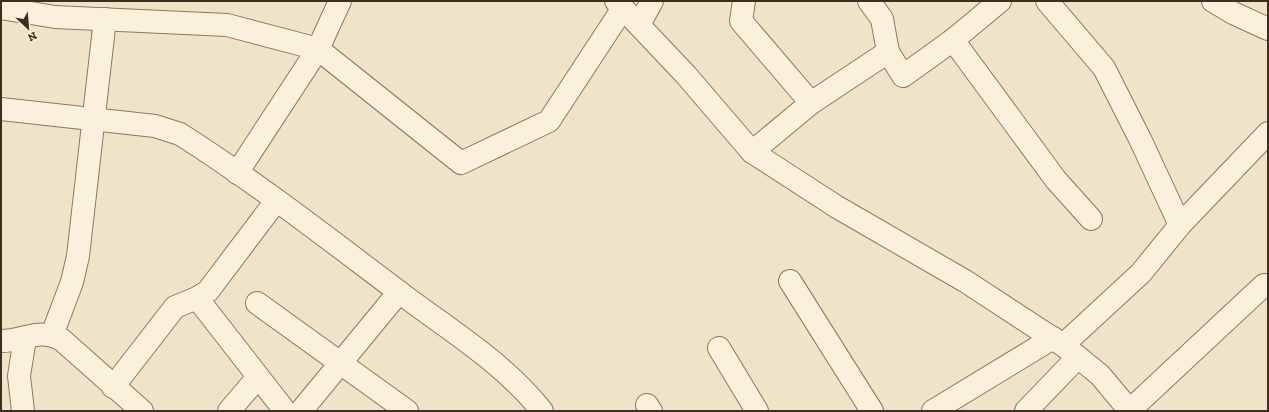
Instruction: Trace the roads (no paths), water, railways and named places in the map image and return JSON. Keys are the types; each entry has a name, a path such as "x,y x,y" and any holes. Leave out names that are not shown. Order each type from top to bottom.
{"street":[{"path":"237,173 318,49 340,1"},
{"path":"639,25 652,1"},
{"path":"744,1 741,21 811,104"},
{"path":"870,1 882,19 888,52 903,76 953,40 1000,1"},
{"path":"1047,1 1104,68 1140,139 1180,224"},
{"path":"1213,1 1233,14 1268,29"},
{"path":"1,8 55,17 227,25 318,49 461,163 549,122 620,5 686,75 752,152 836,207 965,281 1065,347 1100,375 1129,411 1264,285"},
{"path":"52,334 72,282 78,256 95,120 104,19"},
{"path":"953,40 1056,180 1091,219"},
{"path":"752,152 811,104 888,52"},
{"path":"1,109 155,126 180,134 276,201 496,365 524,389 542,411"},
{"path":"1026,411 1065,347 1141,273 1180,224 1268,133"},
{"path":"113,387 175,307 197,298 208,291 276,201"},
{"path":"790,281 872,411"},
{"path":"301,411 399,292"},
{"path":"197,298 285,411"},
{"path":"257,302 407,411"},
{"path":"1,341 25,338 40,334 52,334 62,340 113,387 142,411"},
{"path":"23,411 19,376 25,338"},
{"path":"933,411 1065,347"},
{"path":"719,348 758,411"},
{"path":"229,411 258,377"}]}
